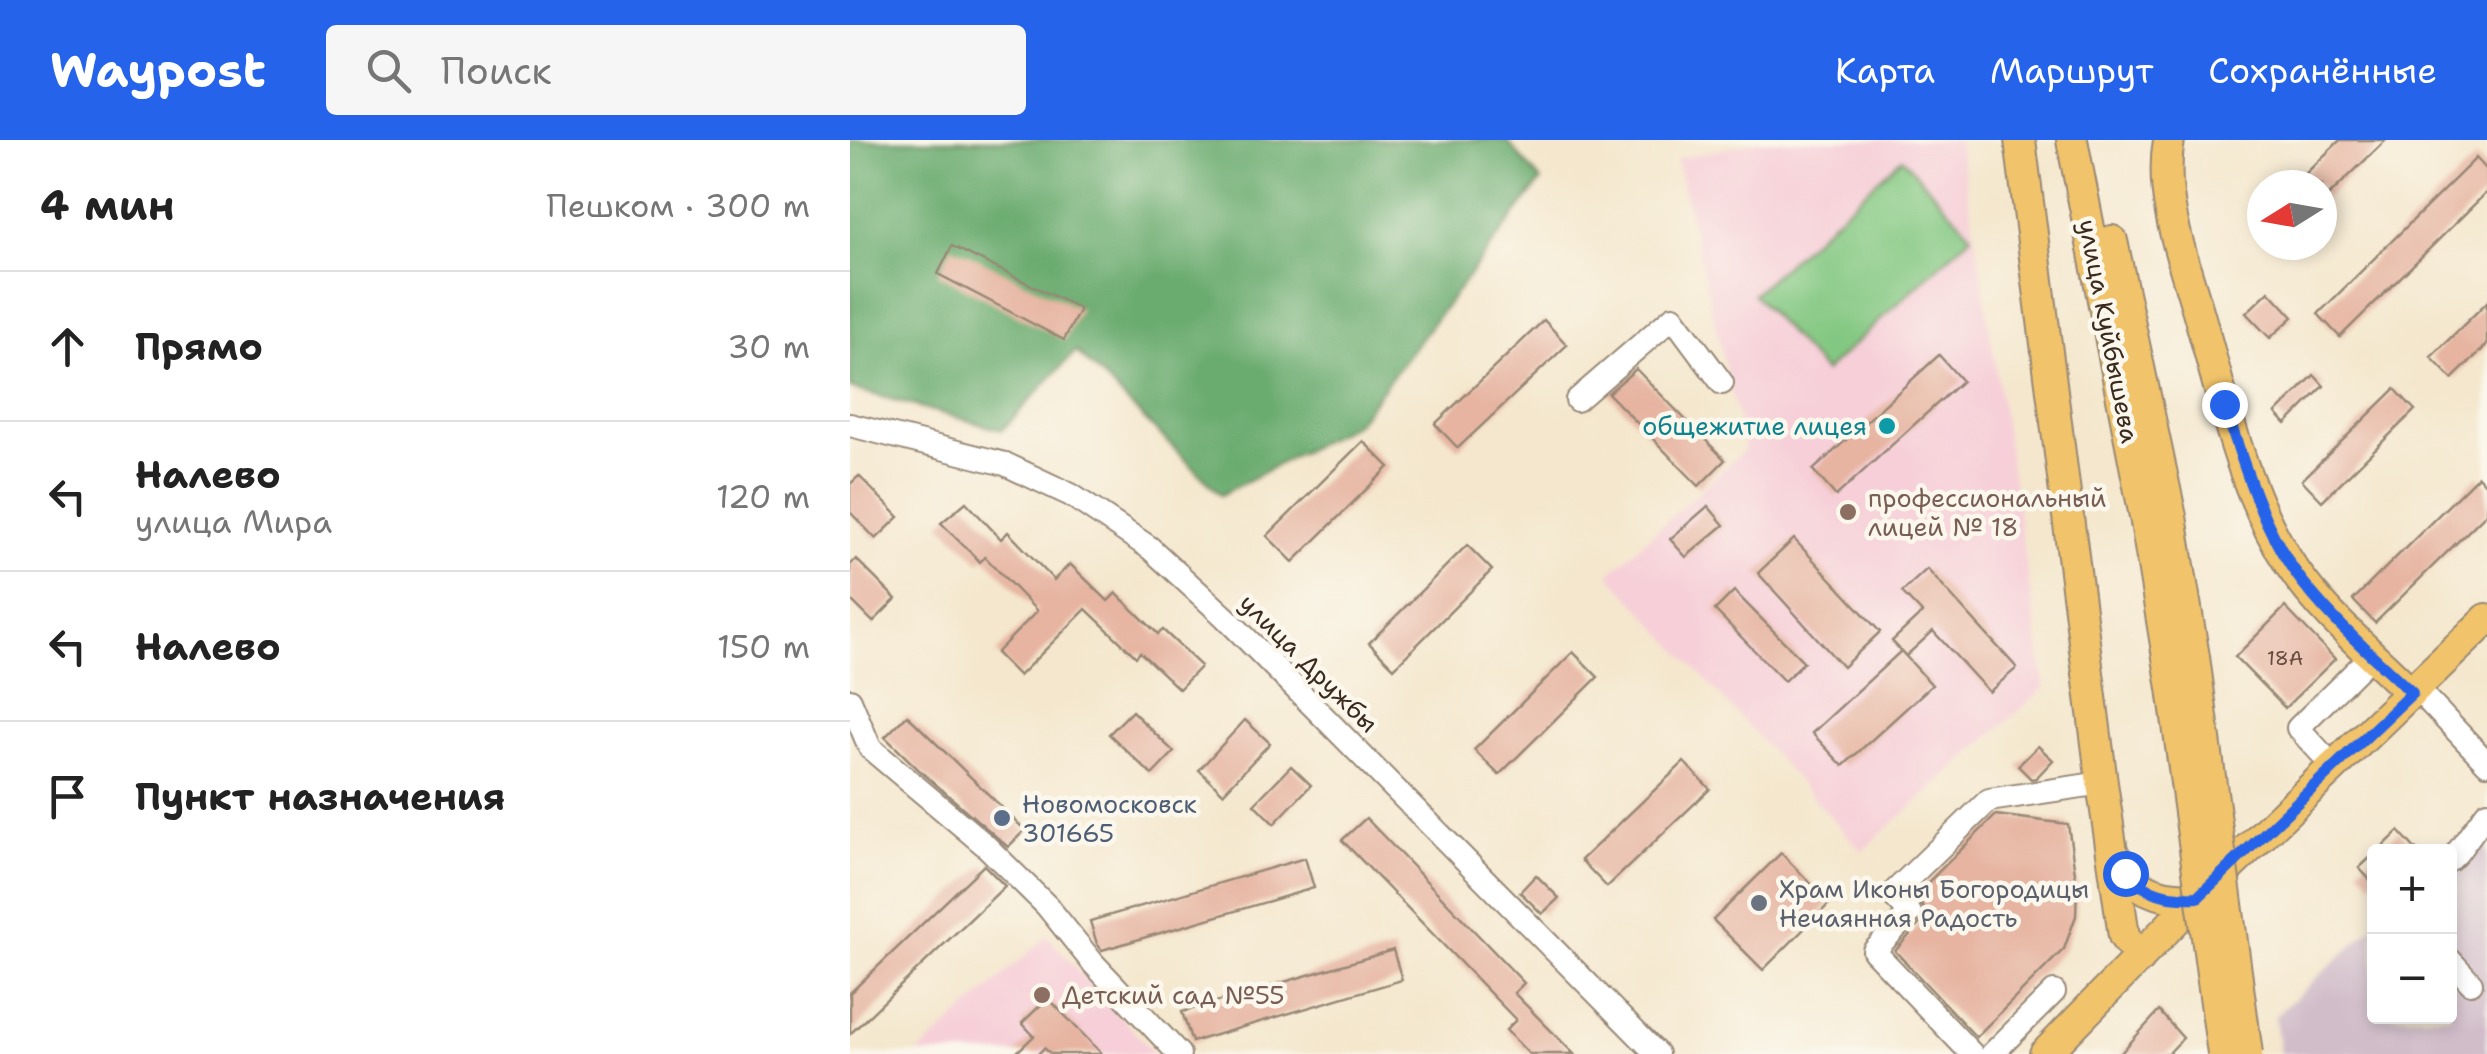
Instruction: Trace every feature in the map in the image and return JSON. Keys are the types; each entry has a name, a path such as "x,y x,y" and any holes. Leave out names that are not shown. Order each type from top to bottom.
{"main road":[{"path":"2020,140 2124,936 2140,958"},
{"name":"улица Куйбышева","path":"2072,140 2159,519"},
{"name":"улица Куйбышева","path":"2090,140 2159,519"},
{"path":"2169,140 2166,172 2173,222 2252,490 2296,574 2325,608 2414,690"},
{"path":"2159,519 2172,688 2223,1054"},
{"path":"2159,519 2194,657 2247,1054"},
{"path":"2045,1054 2198,897 2487,620"},
{"path":"2112,850 2125,873 2144,889 2154,894 2198,897"}],"street":[{"path":"1577,400 1673,317 1722,383"},
{"name":"улица Дружбы","path":"850,425 1005,464 1071,495 1130,532 1224,617 1657,1054"},
{"path":"2334,766 2298,728 2360,667"},
{"path":"2414,690 2487,763"},
{"path":"850,700 870,748 985,844 1047,906 1093,963 1180,1054"},
{"path":"1972,1054 1874,951 1910,913 1892,894 1989,800 2102,783"},
{"path":"2457,854 2487,812"},
{"path":"2457,968 2470,983"},
{"path":"1992,1054 2054,992"}],"shaded area":[{"name":"профессиональный лицей № 18","path":"1763,140 1958,140 2045,687 1862,851 1609,574 1745,449 1676,159"},
{"path":"2487,823 2487,1054 2280,1054 2275,1016 2367,932 2367,1024 2457,1024 2457,851"},
{"name":"Детский сад №55","path":"1047,936 1155,1054 918,1054"}],"green space":[{"path":"850,140 1506,140 1541,181 1357,422 1221,495 1076,351 1002,430 850,388"},
{"path":"1902,158 1972,235 1824,372 1753,294"}],"building":[{"path":"2340,140 2386,140 2337,187 2337,170 2309,170"},
{"path":"2476,158 2487,170 2487,192 2340,337 2318,314"},
{"path":"952,246 1080,309 1064,340 938,274"},
{"path":"2269,291 2293,317 2270,338 2246,313"},
{"path":"2487,302 2487,345 2452,379 2431,357"},
{"path":"1544,320 1567,345 1458,448 1435,424"},
{"name":"общежитие лицея","path":"1939,355 1962,381 1836,496 1813,470"},
{"path":"1636,369 1725,460 1699,486 1608,393"},
{"path":"2314,375 2324,386 2286,424 2276,413"},
{"path":"2395,389 2415,410 2322,501 2302,480"},
{"path":"1363,441 1389,467 1293,562 1267,536"},
{"path":"859,476 899,517 876,539 850,512 850,484"},
{"path":"2478,476 2487,486 2487,513 2375,623 2353,600"},
{"path":"966,502 1001,539 1008,532 1054,580 1070,564 1108,601 1116,593 1158,634 1163,630 1201,666 1179,689 1140,652 1136,657 1086,609 1019,676 996,653 1037,611 985,557 980,562 941,523"},
{"path":"1708,506 1724,525 1686,557 1670,539"},
{"path":"1794,539 1880,632 1843,667 1758,573"},
{"path":"1467,545 1492,570 1394,668 1369,643"},
{"path":"856,559 896,599 873,622 850,599 850,565"},
{"path":"1927,569 2017,668 1989,692 1933,631 1906,656 1892,641 1922,613 1902,592"},
{"path":"1734,591 1804,662 1784,681 1715,610"},
{"path":"2285,607 2335,659 2285,708 2235,657"},
{"path":"1901,651 1932,685 1843,766 1812,733"},
{"path":"1573,652 1598,677 1499,775 1474,750"},
{"path":"1132,711 1174,752 1152,775 1109,734"},
{"path":"907,715 1025,830 1008,847 885,737"},
{"path":"1245,720 1270,743 1223,793 1199,770"},
{"path":"2038,746 2053,760 2031,779 2018,766"},
{"path":"1684,762 1710,789 1607,887 1581,860"},
{"path":"1291,766 1311,785 1274,824 1254,804"},
{"path":"1996,815 2068,824 2077,887 2076,916 2064,949 1976,1037 1895,951 1926,917 1914,896"},
{"path":"1366,818 1524,983 1514,993 1574,1054 1529,1054 1506,1030 1516,1020 1342,840"},
{"path":"2399,831 2411,844 2385,844"},
{"path":"1781,853 1830,903 1763,970 1713,920"},
{"path":"1305,858 1314,888 1102,950 1097,944 1090,921"},
{"path":"2367,861 2367,877 2359,868"},
{"path":"984,865 1005,886 850,1034 850,993"},
{"path":"1536,875 1559,898 1542,914 1520,892"},
{"path":"1393,950 1402,980 1192,1042 1182,1012"},
{"path":"1048,998 1102,1054 1051,1054 1044,1048 1038,1054 1015,1054 1034,1036 1022,1023"},
{"path":"2159,1011 2183,1038 2168,1054 2120,1054"}],"place":[{"name":"общежитие лицея","path":"1887,426"},
{"name":"профессиональный лицей № 18","path":"1848,512"},
{"name":"Новомосковск 301665","path":"1002,818"},
{"name":"Храм Иконы Богородицы Нечаянная Радость","path":"1759,903"},
{"name":"Детский сад №55","path":"1042,995"}],"route":[{"path":"2125,873 2154,894 2198,897 2412,693 2296,574 2252,490 2224,404"}]}
